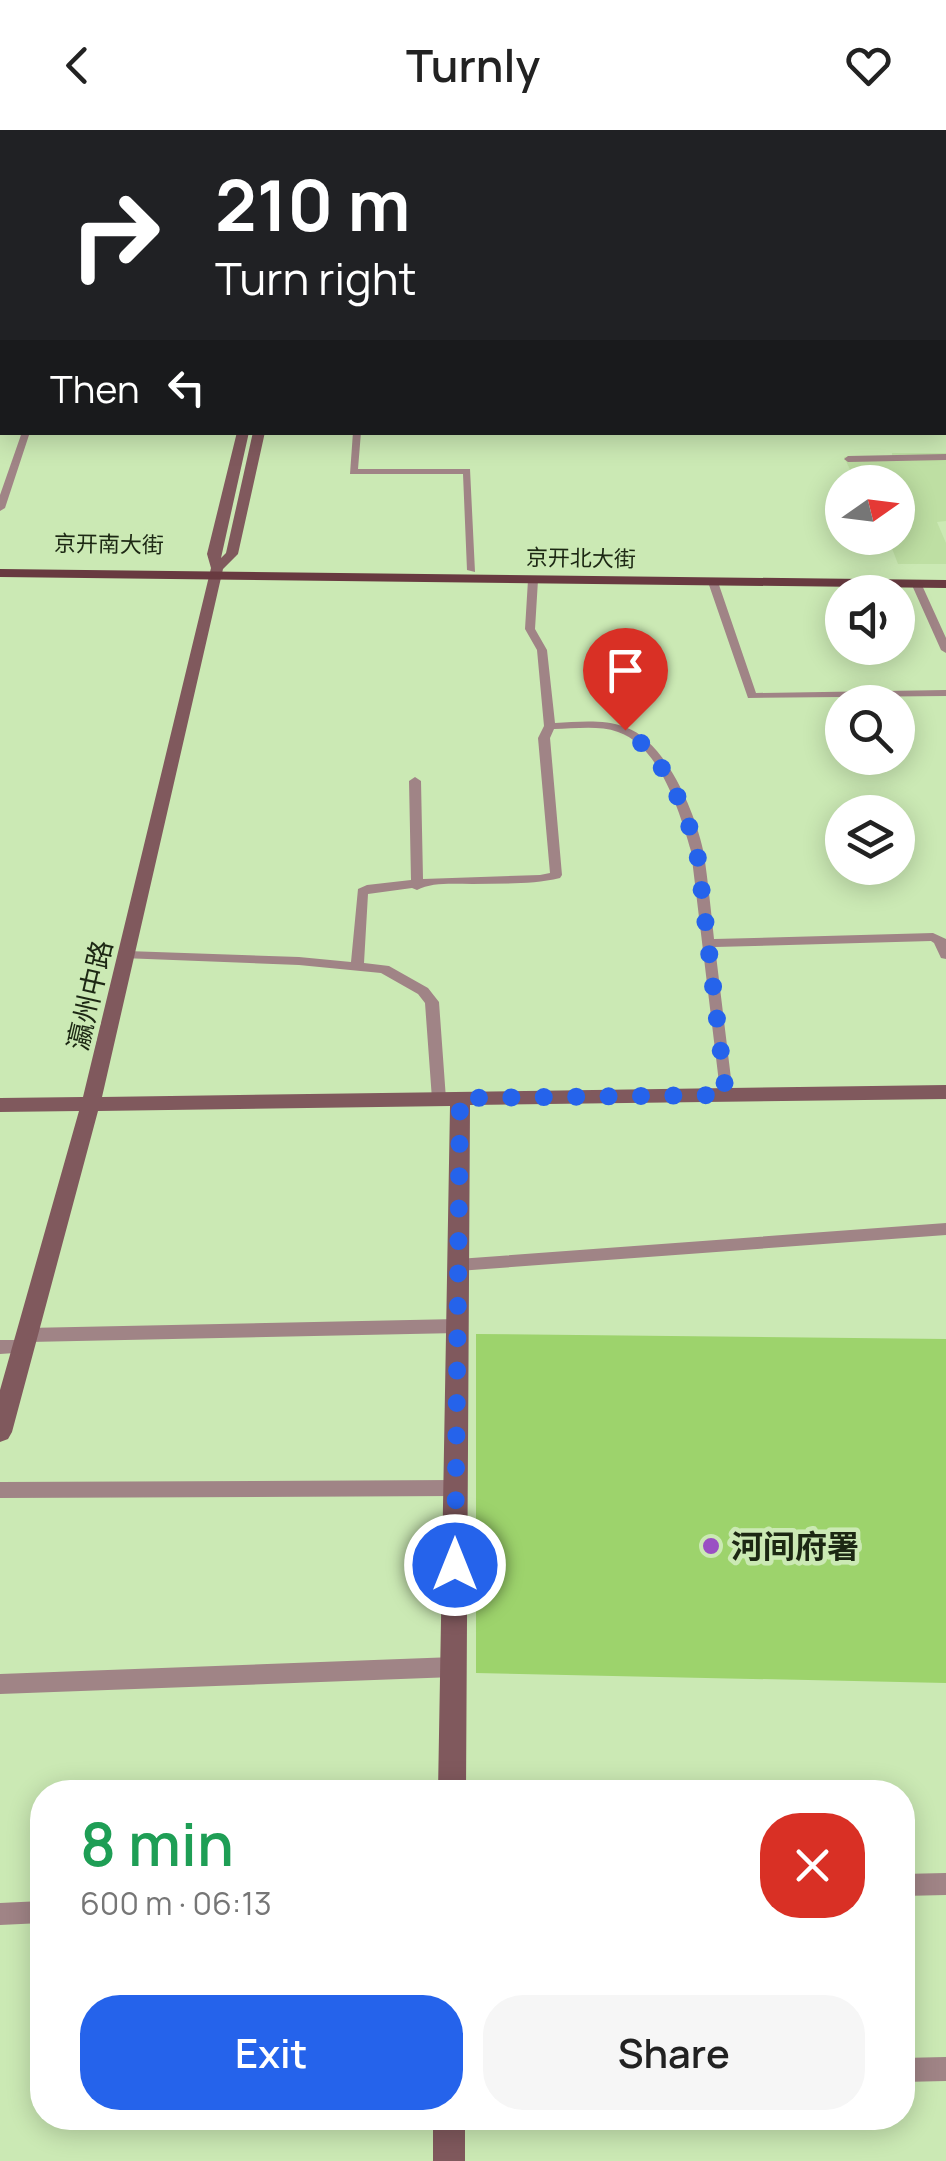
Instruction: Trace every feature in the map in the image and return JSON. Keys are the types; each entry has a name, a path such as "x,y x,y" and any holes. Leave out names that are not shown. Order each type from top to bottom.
{"main road":[{"path":"216,572 213,554 242,435"},
{"path":"216,572 232,554 258,435"},
{"name":"京开南大街","path":"0,566 216,572"},
{"name":"京开北大街","path":"216,572 472,570 946,575"},
{"name":"京开南大街","path":"0,573 216,572"},
{"name":"京开北大街","path":"216,572 946,584"},
{"name":"瀛州中路","path":"0,1432 91,1103 216,572"},
{"path":"0,1104 946,1092"},
{"path":"449,1098 458,1265 452,1780"},
{"path":"448,2161 449,2130"}],"street":[{"path":"1,503 25,435"},
{"path":"357,435 352,472 468,470 472,570"},
{"path":"848,458 946,457"},
{"path":"357,966 362,892 445,880 540,879 556,875 544,738 550,726 542,650 530,629 533,580"},
{"path":"713,582 752,696 946,693"},
{"path":"916,583 946,650"},
{"path":"550,726 625,730 640,740 661,766 687,816 697,851 726,1095"},
{"path":"415,781 417,886"},
{"path":"708,943 933,936 940,940 946,955"},
{"path":"126,955 357,966 398,974 424,991 432,1002 449,1098"},
{"path":"458,1265 946,1229"},
{"path":"0,1346 25,1341 458,1326"},
{"path":"0,1490 456,1488"},
{"path":"0,1684 454,1667"},
{"path":"915,1885 946,1884"},
{"path":"0,1914 30,1913"},
{"path":"915,2070 946,2069"}],"shaded area":[{"path":"946,453 946,521 937,522 946,543 946,564 898,564 895,555 915,555 915,465 848,465 844,457"}],"green space":[{"name":"河间府署","path":"476,1334 946,1339 946,1683 476,1673"}],"place":[{"name":"河间府署","path":"711,1546"}],"route":[{"path":"455,1565 460,1098 726,1095 697,851 687,816 661,766 640,740 625,730"}]}
